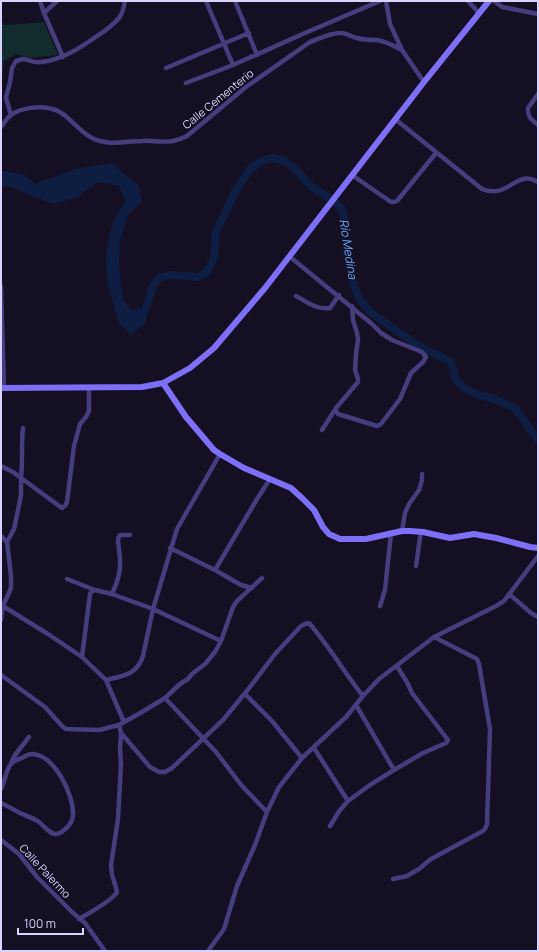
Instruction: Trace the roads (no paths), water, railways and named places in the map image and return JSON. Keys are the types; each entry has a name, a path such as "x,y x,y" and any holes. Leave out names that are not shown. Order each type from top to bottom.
{"main road":[{"path":"3,388 142,387 163,383 190,368 214,348 265,288 395,119 489,1"},
{"path":"163,383 186,417 214,450 244,468 291,488 314,510 326,531 340,539 366,538 402,531 421,532 450,538 474,534 538,548"}],"street":[{"path":"40,1 63,57"},
{"path":"44,13 57,1"},
{"path":"1,127 11,115 6,98 14,63 21,59 34,62 43,62 63,57 81,48 106,30 118,19 125,7 125,1"},
{"path":"206,1 234,65"},
{"path":"235,1 257,54"},
{"path":"186,83 234,65 380,1"},
{"path":"386,1 390,24 402,50 424,82"},
{"path":"468,1 479,13"},
{"path":"494,1 502,7 537,12"},
{"path":"166,68 249,33"},
{"path":"305,33 310,42"},
{"name":"Calle Cementerio","path":"11,115 35,107 53,109 69,119 85,134 101,142 173,141 187,136 246,87 310,42 336,33 342,33 357,38 376,40 391,44 402,50"},
{"path":"538,94 528,108 530,119 538,125"},
{"path":"395,119 478,187 487,191 502,191 522,179 530,178 538,182"},
{"path":"352,175 391,202 394,202 397,201 436,153"},
{"path":"289,256 339,295 386,337 422,352 426,357 423,362 411,373 400,399 381,424 377,426 338,414 336,408"},
{"path":"1,286 3,388"},
{"path":"296,296 314,306 325,309 330,308 339,295"},
{"path":"322,430 336,408 358,382 355,370 358,339 352,306"},
{"path":"1,466 13,472 62,508 65,506 67,502 74,446 80,424 89,411 89,387"},
{"path":"1,620 2,606 11,588 7,542 14,529 18,516 21,495 23,428"},
{"path":"106,680 127,675 141,664 153,609 170,548 177,529 220,454"},
{"path":"402,531 405,513 409,504 419,490 422,474"},
{"path":"215,570 270,479"},
{"path":"416,566 421,532"},
{"path":"380,606 385,590 391,533"},
{"path":"112,594 118,581 120,568 118,536 130,535"},
{"path":"1,536 7,542"},
{"path":"170,548 215,570 241,585 252,588"},
{"path":"208,951 224,929 237,886 255,845 267,812 279,787 302,758 346,718 363,696 380,679 434,637 504,601 538,556"},
{"path":"1,675 41,705 66,729 99,730 119,725 165,698 205,664 215,652 221,641 233,607 237,601 262,578"},
{"path":"67,579 153,609 221,641"},
{"path":"82,657 90,594 95,590"},
{"path":"509,594 531,613 538,617"},
{"path":"2,606 82,657 106,680 124,722"},
{"path":"121,733 150,767 159,772 165,772 172,768 223,720 275,654 301,626 309,623 363,696"},
{"path":"393,879 407,876 420,869 431,859 483,831 487,824 490,729 479,664 477,659 434,637"},
{"path":"330,826 340,810 348,801 394,770 423,753 446,743 448,740 412,692 397,666"},
{"path":"245,694 272,721 302,758"},
{"path":"165,698 204,738 242,786 267,812"},
{"path":"356,705 394,770"},
{"path":"79,919 108,901 115,896 117,892 111,865 118,819 121,733 119,725"},
{"path":"1,789 15,755 29,737"},
{"path":"314,748 348,801"},
{"path":"1,803 39,822 55,835 66,829 72,819 73,814 71,800 61,776 53,766 44,759 32,754 20,758 10,765"},
{"name":"Calle Palermo","path":"1,840 19,854 37,877 79,919 85,923 105,951"}],"water":[{"path":"112,163 139,186 142,201 128,215 120,241 119,266 123,299 131,310 147,306 146,322 131,335 119,324 107,282 106,254 112,223 125,201 119,186 98,182 76,198 53,204 8,186 1,186 1,170 25,175 35,184 76,169"}],"waterway":[{"name":"Río Medina","path":"142,315 147,306 153,285 159,278 169,275 198,277 207,272 214,258 216,232 235,192 249,170 261,161 272,158 282,160 296,169 310,186 337,203 341,208 346,223 346,249 354,285 360,300 370,312 417,345 451,362 456,380 464,388 479,395 495,399 516,409 538,440"}]}
